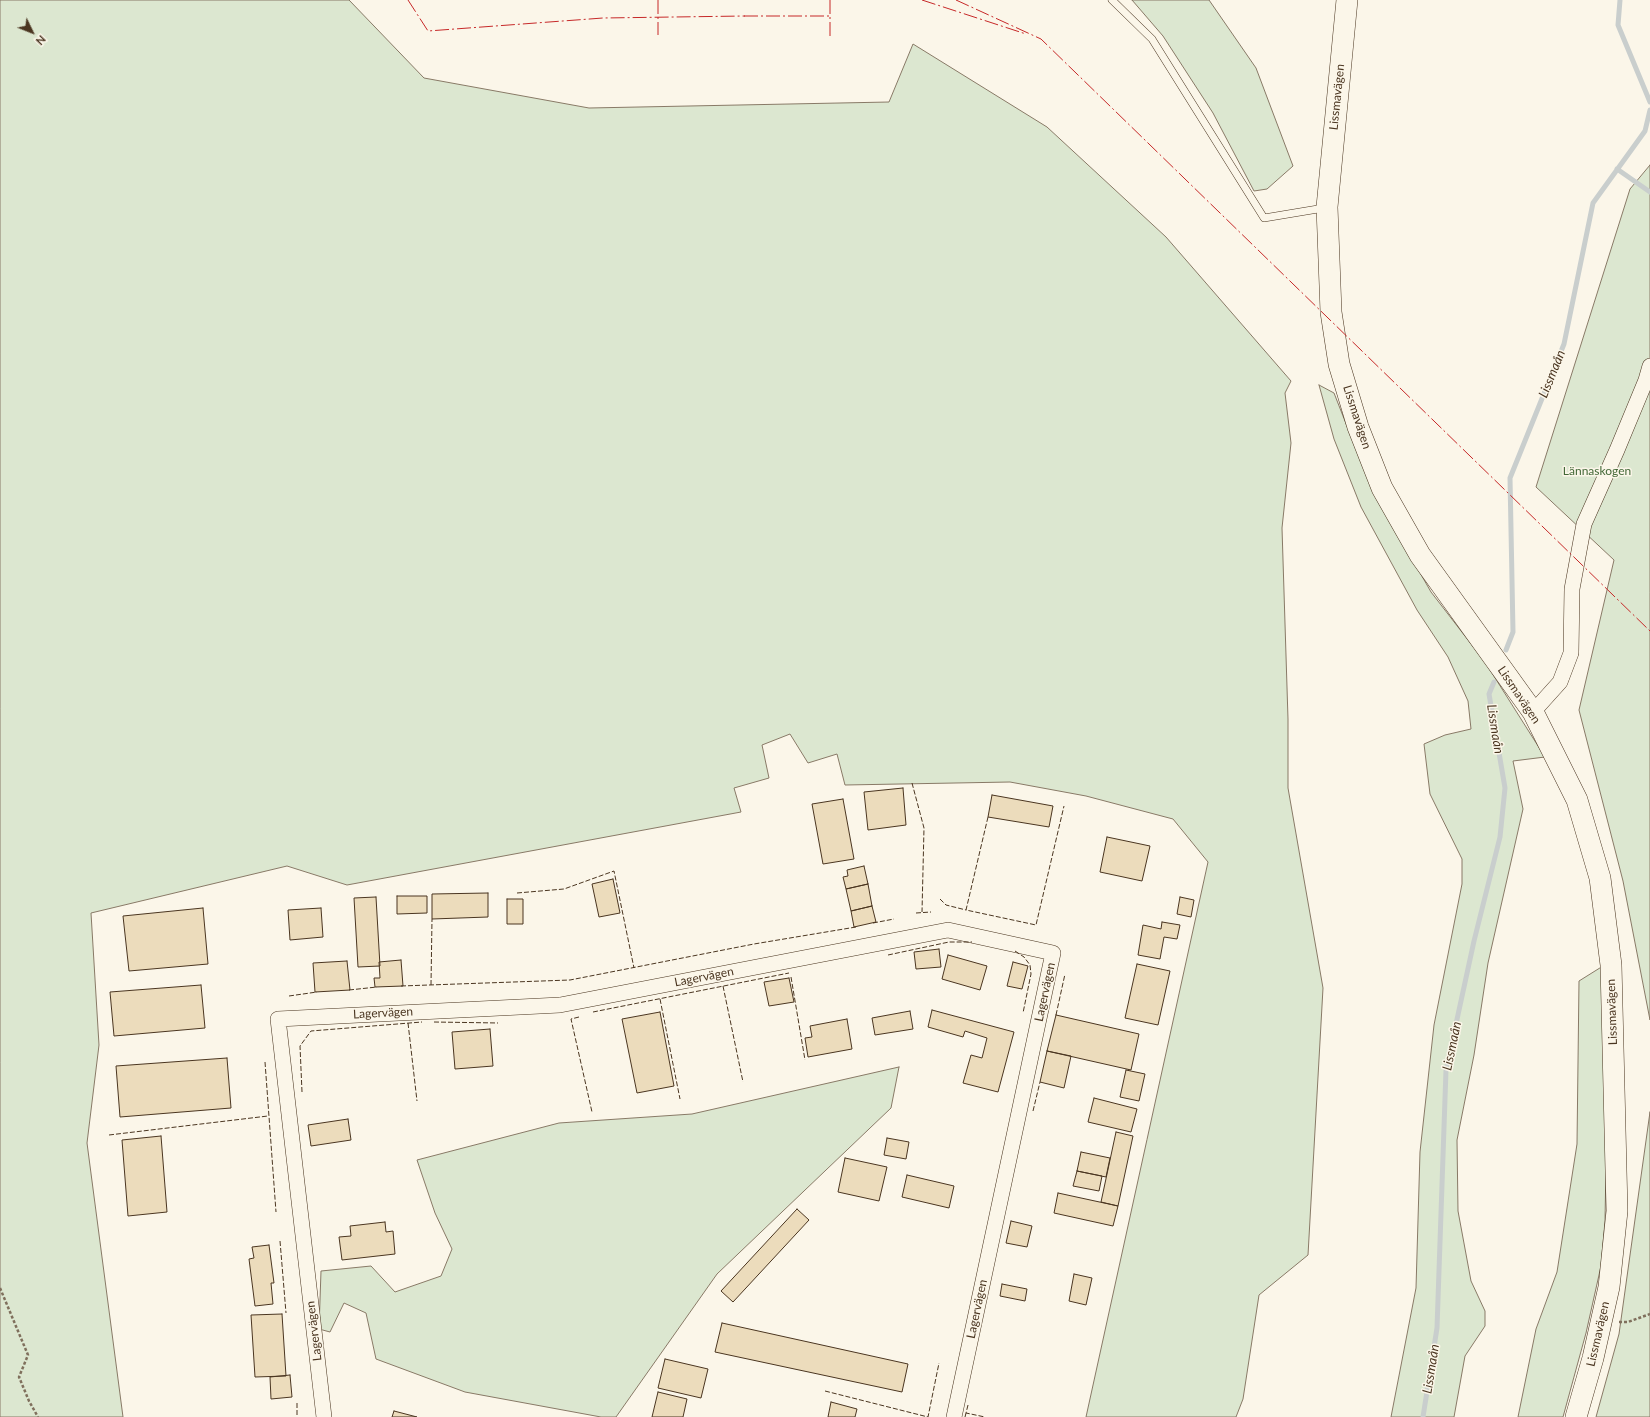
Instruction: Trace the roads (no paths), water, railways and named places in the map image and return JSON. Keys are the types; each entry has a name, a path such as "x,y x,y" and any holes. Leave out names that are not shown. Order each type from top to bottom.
{"street":[{"name":"Lissmavägen","path":"1347,0 1326,207 1331,312 1339,364 1358,427 1382,488 1420,555 1533,712 1577,800 1600,878 1610,965 1618,1211 1609,1287 1593,1358 1576,1417"},
{"path":"1533,712 1560,682 1571,653 1572,589 1584,524 1617,450 1646,380 1650,366"},
{"name":"Lagervägen","path":"324,1417 278,1018 560,1005 948,930 1053,953 954,1417"}],"lane":[{"path":"1112,0 1152,39 1264,218 1326,207"}],"waterway":[{"name":"Lissmaån","path":"1620,0 1618,25 1650,102"},
{"name":"Lissmaån","path":"1506,650 1513,632 1510,478 1564,344 1593,203 1645,131 1650,110"},
{"path":"1617,169 1650,192"},
{"name":"Lissmaån","path":"1423,1417 1437,1328 1446,1070 1474,941 1500,837 1505,788 1489,694 1494,682"}],"park label":[{"name":"Lännaskogen","path":"1597,471"}]}
